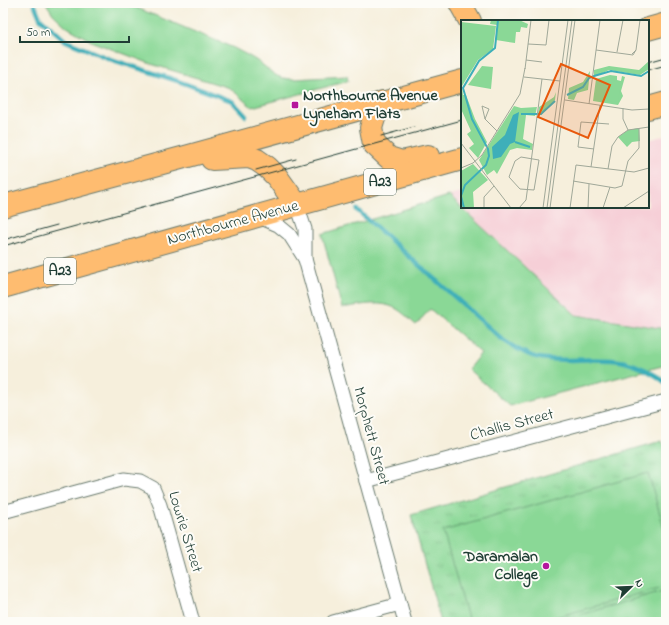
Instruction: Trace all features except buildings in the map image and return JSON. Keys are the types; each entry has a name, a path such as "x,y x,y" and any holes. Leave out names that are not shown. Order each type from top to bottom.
{"highway":[{"path":"460,3 469,20"},
{"path":"649,29 666,24"},
{"path":"3,206 461,81"},
{"path":"383,102 375,115 371,128 374,144 389,158 402,162 461,148"},
{"path":"649,108 666,103"},
{"path":"196,154 213,159 249,157 257,160 267,167 276,177 297,205"},
{"name":"Northbourne Avenue","path":"3,287 461,159"}],"street":[{"path":"460,3 465,20"},
{"name":"Morphett Street","path":"297,205 305,230 305,259 405,622"},
{"name":"Morphett Street","path":"257,216 278,225 289,234 305,259"},
{"name":"Challis Street","path":"366,481 664,401"},
{"name":"Lowrie Street","path":"3,512 124,479 140,480 153,488 160,505 193,622"},
{"path":"333,622 400,604"}],"shaded area":[{"path":"666,135 666,329 576,315 462,208 649,208 649,140"},
{"path":"461,193 461,207 449,196"}],"green space":[{"path":"46,3 125,3 234,48 254,59 279,77 294,79 347,76 348,81 252,107 230,88 151,64 93,42 67,27 53,14"},
{"path":"449,196 576,315 666,329 666,365 510,406 468,369 481,353 430,309 416,325 404,314 390,306 366,304 342,308 322,234"},
{"name":"Daramalan College","path":"661,441 666,447 666,622 441,622 411,515"},
{"name":"Daramalan College","path":"648,473 666,535 666,586 539,622 469,622 443,531"},
{"path":"666,590 666,622 555,622"}],"waterway":[{"path":"34,3 40,18 66,41 110,59 178,81 232,101 246,116"},
{"path":"357,210 503,340 517,349 532,356 545,359 604,360 625,362 647,370 666,383"}],"tram line":[{"path":"649,62 666,57"},
{"path":"649,70 666,65"},
{"path":"3,246 461,120"},
{"path":"381,136 414,127"},
{"path":"256,170 296,159"},
{"path":"3,240 57,225"}],"place":[{"name":"Northbourne Avenue Lyneham Flats","path":"295,105"},
{"name":"Daramalan College","path":"546,566"}]}
